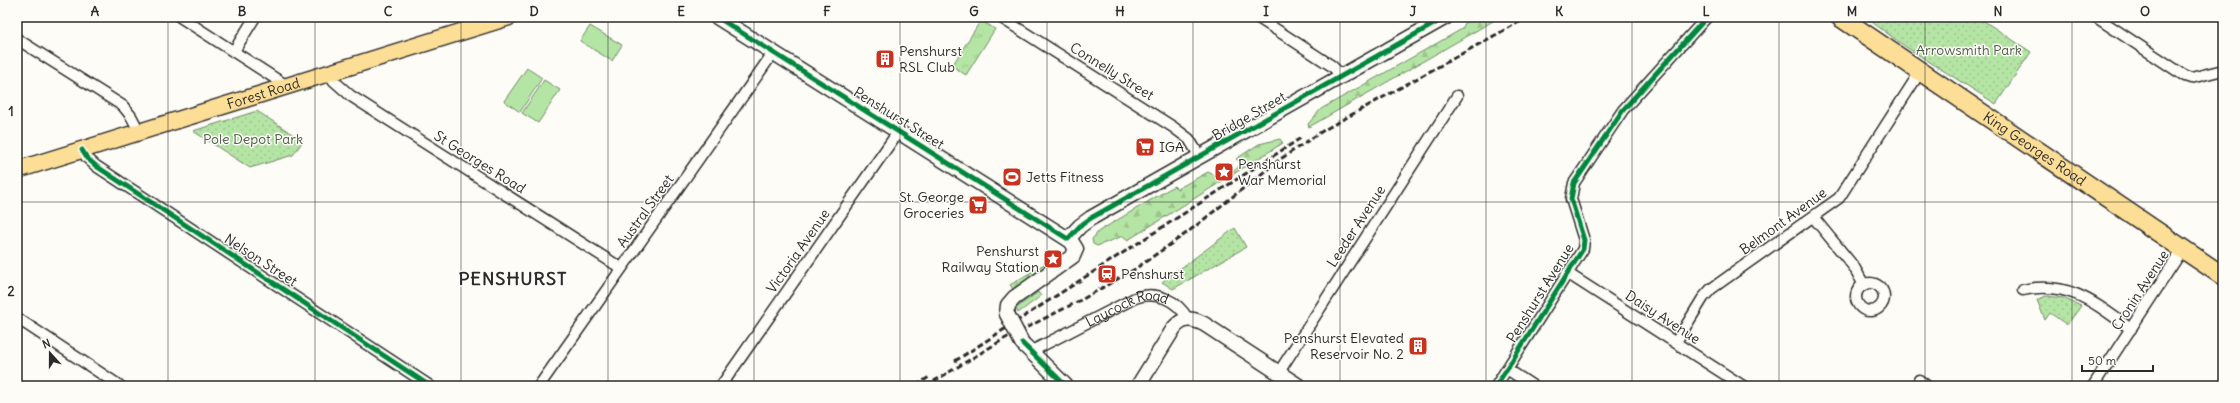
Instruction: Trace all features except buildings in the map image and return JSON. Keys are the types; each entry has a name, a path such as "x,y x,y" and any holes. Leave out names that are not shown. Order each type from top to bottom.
{"highway":[{"name":"King Georges Road","path":"1840,19 2223,276"}],"main road":[{"name":"Forest Road","path":"17,170 509,17"},
{"name":"Penshurst Street","path":"717,17 1068,239"},
{"name":"Bridge Street","path":"1068,239 1080,226 1091,218 1446,17"},
{"path":"1066,386 1026,347 1007,314 1008,305 1014,298 1075,254 1075,247 1068,239"},
{"name":"Laycock Road","path":"1188,319 1204,324 1299,386"},
{"path":"1138,386 1174,328 1180,322 1188,319"}],"street":[{"path":"180,17 287,86"},
{"path":"234,51 255,17"},
{"name":"Connelly Street","path":"1000,17 1178,130 1189,139 1200,157"},
{"path":"1257,17 1332,66 1342,76"},
{"name":"Penshurst Avenue","path":"1496,386 1584,244 1571,199 1574,183 1623,110 1707,17"},
{"path":"2096,17 2185,76 2191,78 2223,70"},
{"path":"17,39 123,106 131,116 139,131"},
{"name":"Austral Street","path":"540,386 621,268 773,53"},
{"name":"Belmont Avenue","path":"1676,342 1706,294 1814,218 1839,198 1920,72"},
{"name":"St Georges Road","path":"329,73 334,81 351,96 621,268"},
{"name":"Leeder Avenue","path":"1279,372 1457,96"},
{"name":"Victoria Avenue","path":"722,386 898,132"},
{"name":"Nelson Street","path":"82,150 87,158 96,166 430,386"},
{"path":"1814,218 1854,267 1864,285"},
{"name":"Cronin Avenue","path":"2093,386 2184,249"},
{"name":"Daisy Avenue","path":"1567,273 1743,386"},
{"path":"2023,290 2041,287 2067,290 2088,299 2131,329"},
{"name":"Laycock Road","path":"1026,347 1135,298 1148,294 1160,296 1174,303 1182,310 1188,319"},
{"path":"17,318 120,386"},
{"path":"1506,369 1533,386"}],"green space":[{"path":"1468,17 1500,17 1309,127 1308,124 1321,109 1462,29"},
{"name":"Arrowsmith Park","path":"1865,17 1982,17 1981,19 2031,52 1996,104 1906,47"},
{"path":"981,20 995,29 966,75 952,66"},
{"path":"590,26 622,45 612,61 580,41"},
{"path":"527,68 542,78 520,112 504,101"},
{"path":"544,80 560,90 538,123 522,113"},
{"name":"Pole Depot Park","path":"257,111 303,141 293,155 250,168 193,131"},
{"path":"1280,139 1283,143 1128,240 1123,236 1097,246 1093,244 1092,239 1099,231 1174,186 1177,189 1208,172 1222,176 1226,175 1234,171 1241,163 1236,159 1259,144"},
{"path":"1235,228 1246,247 1173,289 1162,282"},
{"path":"1049,261 1051,265 1013,289 1010,285"},
{"path":"1038,292 1041,296 1018,313 1016,308"},
{"path":"2046,296 2063,298 2081,306 2067,325 2050,313 2045,320 2037,300"}],"railway":[{"path":"926,386 1004,339 1081,300 1135,269 1188,232 1279,160 1324,130 1528,17"},
{"path":"955,361 1301,138"},
{"path":"916,386 929,377"}],"cycle path":[{"path":"717,17 1068,239 1080,226 1091,218 1446,17"},
{"path":"1496,386 1583,249 1584,240 1571,199 1574,183 1623,110 1707,17"},
{"path":"82,150 87,158 96,166 430,386"},
{"path":"1022,343 1066,386"}],"place":[{"name":"Penshurst RSL Club","path":"885,59"},
{"name":"IGA","path":"1145,147"},
{"name":"Penshurst War Memorial","path":"1224,172"},
{"name":"Jetts Fitness","path":"1012,177"},
{"name":"St. George Groceries","path":"978,205"},
{"name":"Penshurst Railway Station","path":"1053,259"},
{"name":"Penshurst","path":"1107,274"},
{"name":"Penshurst Elevated Reservoir No. 2","path":"1418,346"}],"district":[{"name":"PENSHURST","path":"513,278"}]}
